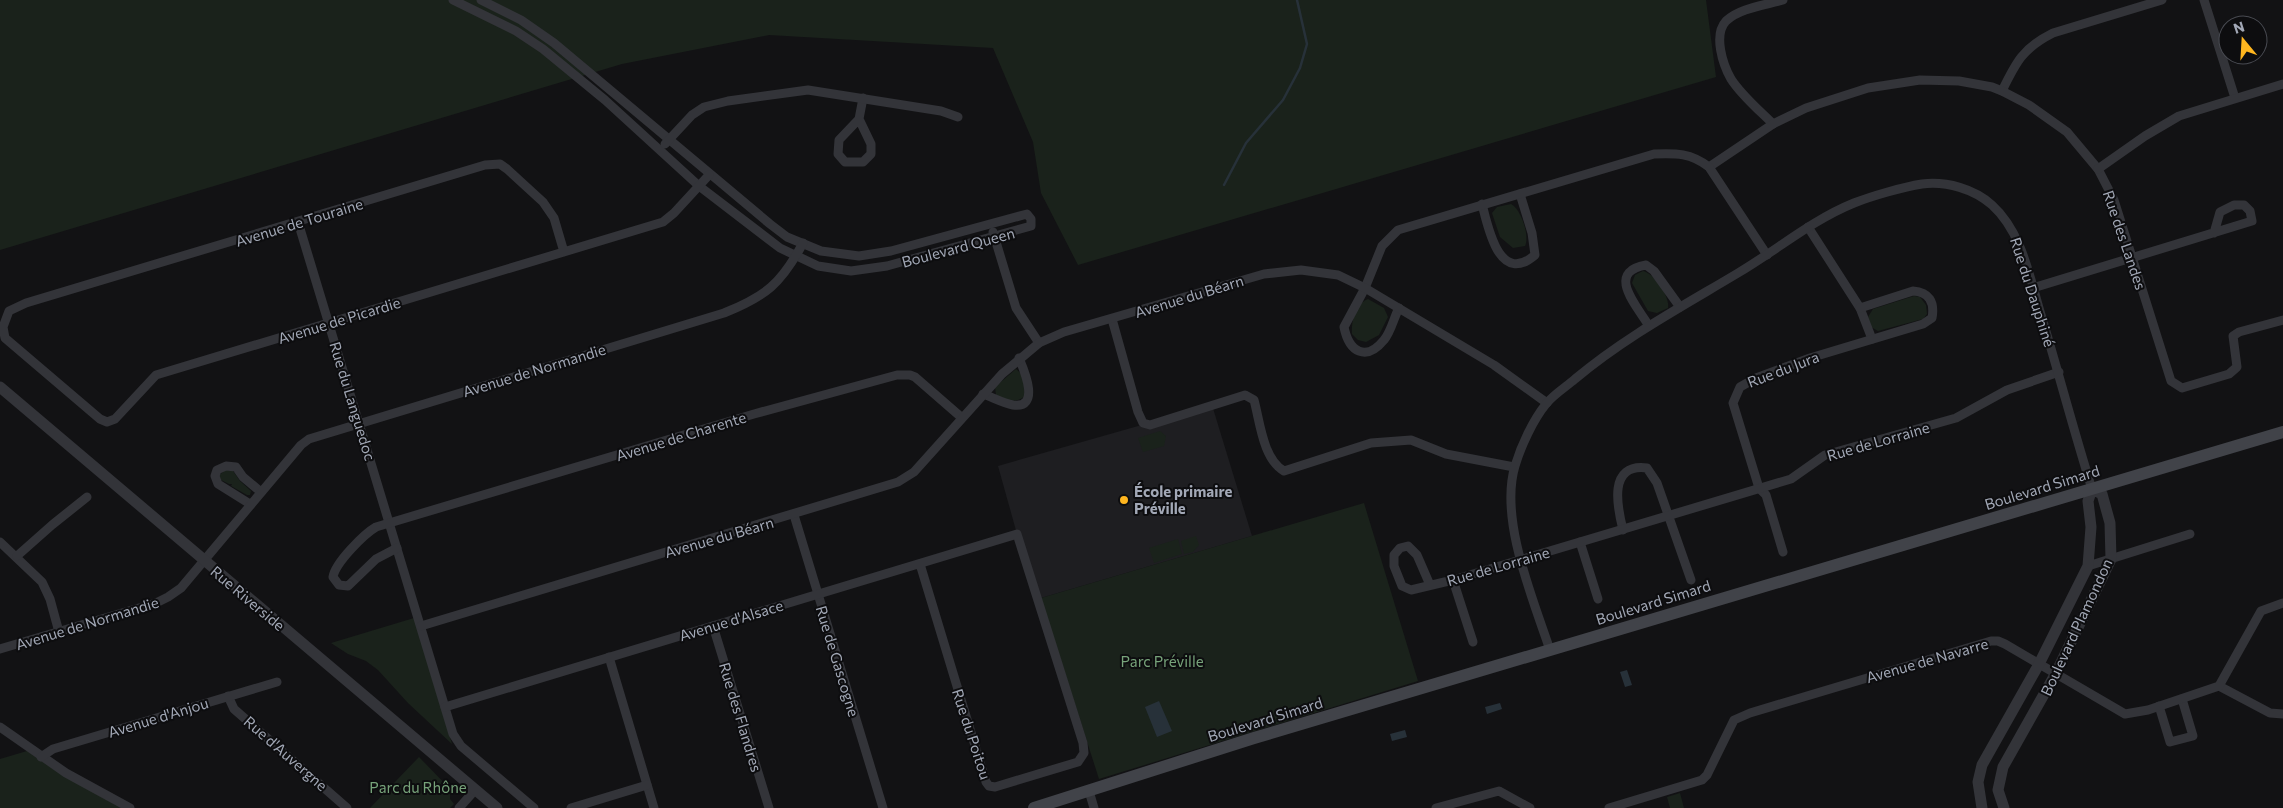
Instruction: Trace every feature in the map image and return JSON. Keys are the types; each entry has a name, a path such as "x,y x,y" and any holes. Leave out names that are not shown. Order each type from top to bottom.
{"main road":[{"name":"Boulevard Simard","path":"1034,808 1254,738 2283,432"}],"street":[{"name":"Boulevard Queen","path":"453,0 528,38 581,79 699,186 780,248 818,266 851,271 887,266 995,238 1031,226 1027,214 891,251 859,256 820,251 781,233 709,175 588,69 542,34 482,0"},
{"path":"1773,124 1731,79 1720,42 1720,32 1726,21 1741,12 1783,0"},
{"path":"2002,91 2015,63 2037,41 2054,33 2162,0"},
{"path":"2204,0 2235,98"},
{"path":"581,79 588,69"},
{"name":"Rue des Landes","path":"1709,167 1773,124 1806,108 1868,88 1920,80 1959,81 1992,87 2029,105 2067,132 2098,169 2114,200 2171,381 2176,386 2182,388 2229,374 2236,367 2233,336 2239,332 2283,320"},
{"path":"2098,169 2145,136 2179,116 2283,84"},
{"path":"660,150 692,115 714,104 808,90 941,111 958,117"},
{"path":"859,119 839,140 838,154 845,162 863,162 871,154 871,144 859,119 862,98"},
{"path":"1399,308 1385,339 1376,348 1362,352 1352,348 1346,340 1344,327 1365,288 1382,246 1398,230 1654,154 1679,153 1698,158 1709,167 1767,255"},
{"name":"Avenue de Touraine","path":"3,327 9,311 26,303 485,165 500,164 529,188 549,210 554,218 564,252"},
{"name":"Avenue de Picardie","path":"3,327 4,338 36,367 100,419 107,422 115,419 156,375 663,222 674,213 709,175"},
{"name":"Rue du Dauphiné","path":"1550,650 1521,561 1512,516 1511,497 1514,467 1531,430 1547,403 1589,367 1649,326 1767,255 1808,227 1854,203 1923,184 1952,185 1977,194 2005,218 2016,236 2033,288 2092,489"},
{"path":"1482,204 1493,244 1502,257 1512,263 1527,261 1535,255 1532,233 1520,194"},
{"name":"Rue du Languedoc","path":"298,222 453,734 461,746 534,808"},
{"path":"992,224 1013,302 1039,343"},
{"path":"1808,227 1860,308 1872,340"},
{"path":"2033,288 2214,233"},
{"name":"Avenue de Normandie","path":"0,649 163,600 181,588 305,441 724,313 753,301 776,285 803,244"},
{"path":"1649,326 1625,286 1625,277 1634,267 1646,265 1654,271 1680,307"},
{"name":"Avenue du Béarn","path":"421,626 888,486 914,472 983,394 1019,358 1039,343 1064,332 1264,274 1301,270 1338,275 1365,288 1494,365 1547,403"},
{"name":"Rue du Jura","path":"1783,552 1766,495 1759,488 1733,403 1740,386 1756,378 1810,358 1924,324 1932,318 1933,308 1929,297 1922,292 1913,291 1860,308"},
{"path":"1112,319 1138,412 1143,423 1150,425 1245,395 1254,400 1269,454 1276,467 1284,471 1371,443 1411,440 1446,454 1514,467"},
{"path":"983,394 1017,405 1027,400 1029,387 1019,358"},
{"name":"Rue de Lorraine","path":"1430,585 1417,555 1408,546 1400,548 1394,555 1394,566 1402,586 1411,590 1453,580 1791,479 1825,455 1956,418 2007,390 2058,372"},
{"name":"Avenue de Charente","path":"390,524 754,414 903,374 915,377 961,418"},
{"name":"Rue Riverside","path":"0,387 111,480 203,561 497,808"},
{"path":"250,504 218,484 215,476 217,470 233,466 261,492"},
{"path":"1623,530 1616,504 1619,482 1626,472 1635,467 1647,468 1658,483 1691,580"},
{"name":"Boulevard Plamondon","path":"1982,808 1979,800 1978,782 1982,765 2038,664 2088,566 2091,526 2088,500 2092,489 2102,494 2110,523 2111,559 2056,674 2003,767 1998,790 2004,808"},
{"path":"17,556 87,497"},
{"name":"Rue de Gascogne","path":"794,514 882,808"},
{"path":"390,524 376,527 364,536 334,571 333,577 335,582 339,586 348,586 376,559 397,548"},
{"name":"Avenue d'Alsace","path":"445,706 1017,534"},
{"name":"Rue du Poitou","path":"920,564 986,782 989,786 996,787 1072,764 1082,758 1083,743 1017,534"},
{"path":"2088,566 2190,534"},
{"path":"0,542 35,573 46,588 59,632"},
{"path":"1580,542 1598,599"},
{"path":"1453,580 1473,642"},
{"path":"2283,603 2261,611 2219,686 2270,713 2283,714"},
{"name":"Rue des Flandres","path":"713,626 769,808"},
{"name":"Avenue de Navarre","path":"1608,808 1702,780 1707,775 1734,720 1750,713 1991,641 1998,641 2125,714 2159,706 2219,686"},
{"path":"609,657 654,808"},
{"name":"Avenue d'Anjou","path":"41,757 53,749 277,682"},
{"name":"Rue d'Auvergne","path":"228,696 234,709 347,808"},
{"path":"2159,706 2170,742 2193,736 2182,699"},
{"path":"0,726 41,757 130,808"},
{"path":"571,808 647,785"},
{"path":"460,808 474,790"},
{"path":"1090,791 1094,808"},
{"path":"1436,808 1491,791 1500,791 1530,808"}],"shaded area":[{"name":"École primaire Préville","path":"1212,405 1252,536 1041,598 1017,534 998,466"},
{"path":"1627,670 1632,685 1625,687 1620,672"},
{"path":"1159,701 1172,731 1157,737 1145,707"},
{"path":"1500,703 1502,709 1487,714 1485,707"},
{"path":"1405,730 1407,737 1392,741 1390,734"}],"green space":[{"path":"0,0 1706,0 1716,77 1078,265 1041,193 1033,142 993,48 769,35 622,64 0,250"},
{"path":"1511,204 1518,211 1524,223 1525,246 1513,248 1500,237 1492,213 1497,207"},
{"path":"1643,271 1652,276 1661,286 1667,298 1668,308 1657,313 1648,311 1632,283 1635,275"},
{"path":"1914,296 1920,297 1926,305 1927,314 1923,319 1878,331 1871,327 1868,317 1873,309"},
{"path":"1368,299 1384,308 1388,317 1379,335 1366,342 1358,340 1352,334 1352,329 1357,309"},
{"path":"1016,369 1024,382 1024,397 1013,400 996,395 995,387"},
{"path":"1160,431 1166,436 1164,446 1143,452 1138,438"},
{"path":"226,470 233,471 251,491 250,495 231,486 232,484 221,480 219,475"},
{"name":"Parc Préville","path":"1364,503 1418,681 1099,779 1041,598"},
{"path":"1196,536 1199,545 1193,552 1184,554 1181,541"},
{"path":"1178,539 1182,554 1154,563 1149,548"},
{"path":"414,618 452,744 408,703 378,670 366,661 348,654 331,643"},
{"path":"27,751 56,771 121,808 0,808 0,759"},
{"name":"Parc du Rhône","path":"419,757 450,789 450,799 454,804 450,808 370,808"},
{"path":"1680,793 1684,808 1670,808 1667,797"}],"waterway":[{"path":"1224,185 1246,143 1283,100 1300,68 1307,44 1297,0"}],"place":[{"name":"École primaire Préville","path":"1124,500"}]}
